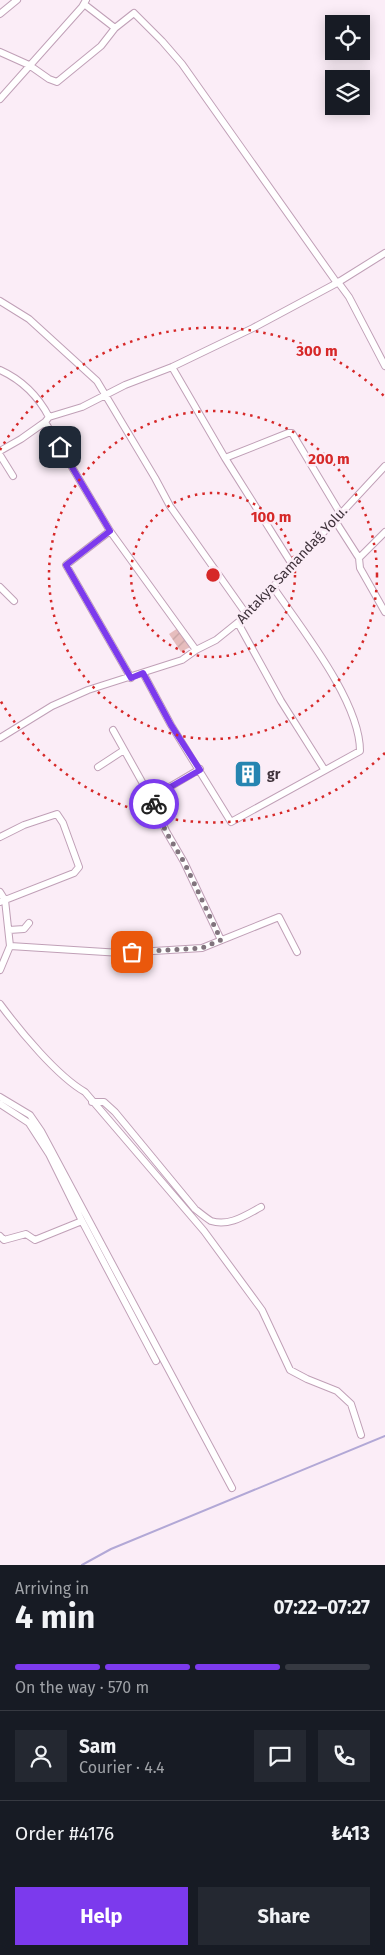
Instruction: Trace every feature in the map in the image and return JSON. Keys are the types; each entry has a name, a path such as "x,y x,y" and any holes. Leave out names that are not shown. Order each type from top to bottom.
{"street":[{"path":"0,14 17,0"},
{"path":"0,99 85,2 115,28"},
{"path":"0,52 29,65 49,80 57,82 101,46 115,28 134,13 182,64 349,297 385,364"},
{"path":"0,451 47,420 82,407 105,394 172,367 253,328 338,282 385,253"},
{"path":"0,302 29,319 98,381 170,506 247,615"},
{"path":"172,367 225,458 293,566"},
{"path":"0,370 17,377 43,405 47,420 110,531 196,650"},
{"path":"225,458 292,433 340,513"},
{"path":"0,455 13,476"},
{"name":"Antakya Samandağ Yolu.","path":"0,738 52,706 88,690 131,678 182,660 196,650 216,640 247,615 385,466"},
{"path":"334,520 359,558 360,568 385,612"},
{"path":"110,531 66,565 131,678"},
{"path":"359,558 385,532"},
{"path":"0,587 14,601"},
{"path":"143,673 171,725 231,822 324,769 360,751 360,737 352,714 334,680 273,587"},
{"path":"238,623 281,701 324,769"},
{"path":"113,730 151,798 166,832 184,862 221,940"},
{"path":"98,766 124,750"},
{"path":"151,798 200,770"},
{"path":"0,837 57,814 63,823 79,867 74,872 3,901"},
{"path":"0,892 9,930 10,946 0,970"},
{"path":"10,946 121,953 202,948 280,917 297,952"},
{"path":"9,930 24,929 29,923"},
{"path":"0,1004 13,1022 71,1084 85,1092 204,1231 262,1310 290,1370 337,1391 351,1404 361,1435"},
{"path":"0,1097 30,1116 41,1131 232,1488"},
{"path":"92,1102 104,1102 115,1112 195,1209 211,1220 224,1223 240,1218 261,1207"},
{"path":"0,1104 30,1123 49,1154 82,1222 156,1361"},
{"path":"0,1236 4,1240 26,1234 36,1240 82,1222"}],"shaded area":[{"path":"178,628 190,647 181,652 169,634"}],"waterway":[{"path":"82,1565 111,1549 385,1436"}],"way so far":[{"path":"132,952 202,948 221,940 184,862 166,832 154,804"}],"place":[{"name":"gr","path":"248,774"}],"route":[{"path":"60,447 110,531 66,565 131,678 143,673 171,725 200,770 151,798 154,804"}]}
